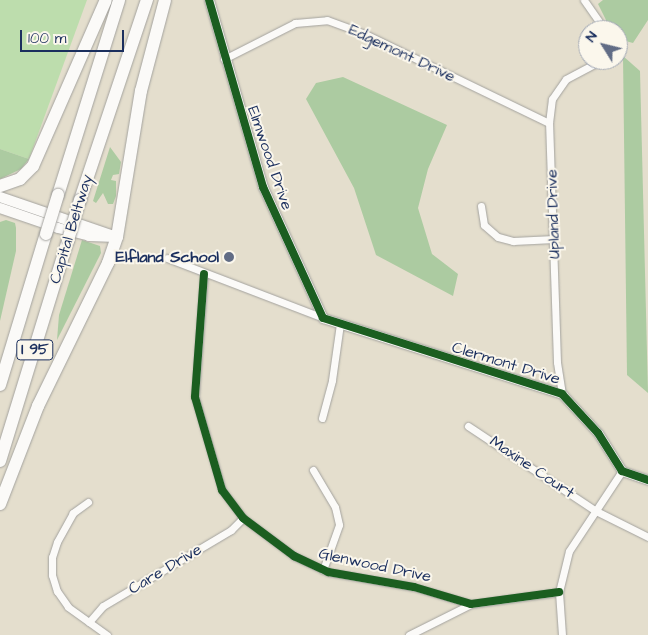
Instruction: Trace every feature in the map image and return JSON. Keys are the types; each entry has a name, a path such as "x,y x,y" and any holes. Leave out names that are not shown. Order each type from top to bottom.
{"highway":[{"path":"0,186 20,179 33,166 106,0"},
{"name":"Capital Beltway","path":"0,385 119,0"},
{"name":"Capital Beltway","path":"0,460 80,200 148,0"},
{"path":"0,504 38,406 108,263 117,237 141,91 165,0"}],"main road":[{"path":"0,197 117,237"},
{"path":"0,208 58,228 96,237 117,237"}],"street":[{"name":"Elmwood Drive","path":"209,0 224,59 263,187 323,318"},
{"path":"584,0 597,20"},
{"name":"Edgemont Drive","path":"224,59 295,23 326,20 366,34 550,123"},
{"name":"Upland Drive","path":"562,394 557,376 550,123 552,99 560,84 584,70"},
{"path":"481,206 484,225 498,237 513,241 554,240"},
{"name":"Clermont Drive","path":"167,258 204,274 340,324 562,394 598,433 622,472"},
{"name":"Glenwood Drive","path":"204,274 195,396 222,490 243,518 294,556 323,570 414,587 471,604 559,592"},
{"path":"322,418 332,380 340,324"},
{"name":"Maxine Court","path":"468,426 596,511 648,537"},
{"path":"313,470 335,507 339,525 323,570"},
{"path":"562,635 559,592 570,551 622,472 648,480"},
{"path":"88,502 70,519 55,547 51,567 60,598 108,635"},
{"name":"Care Drive","path":"89,622 103,606 231,530 243,518"},
{"path":"409,635 471,604"}],"green space":[{"path":"0,0 87,0 29,159 0,149"},
{"path":"603,0 648,0 648,20 633,43 628,42 628,20 606,20 598,4"},
{"path":"628,60 640,71 648,393 627,375 623,70 628,70"},
{"path":"343,77 447,125 428,169 418,208 432,254 458,274 453,296 376,255 354,188 306,99 316,83"},
{"path":"110,147 121,162 119,174 113,175 111,180 116,181 116,196 113,204 108,204 103,193 96,203 93,201"},
{"path":"0,149 29,159 21,169 0,179"},
{"path":"6,220 15,223 16,251 0,321 0,222"},
{"path":"82,240 100,246 101,253 57,340 59,315"}],"cycle path":[{"path":"209,0 263,187 323,318 562,394 598,433 622,471 648,480"},
{"path":"204,274 195,397 222,490 243,518 294,556 328,572 414,587 471,604 559,592"}],"place":[{"name":"Elfland School","path":"229,257"}]}
